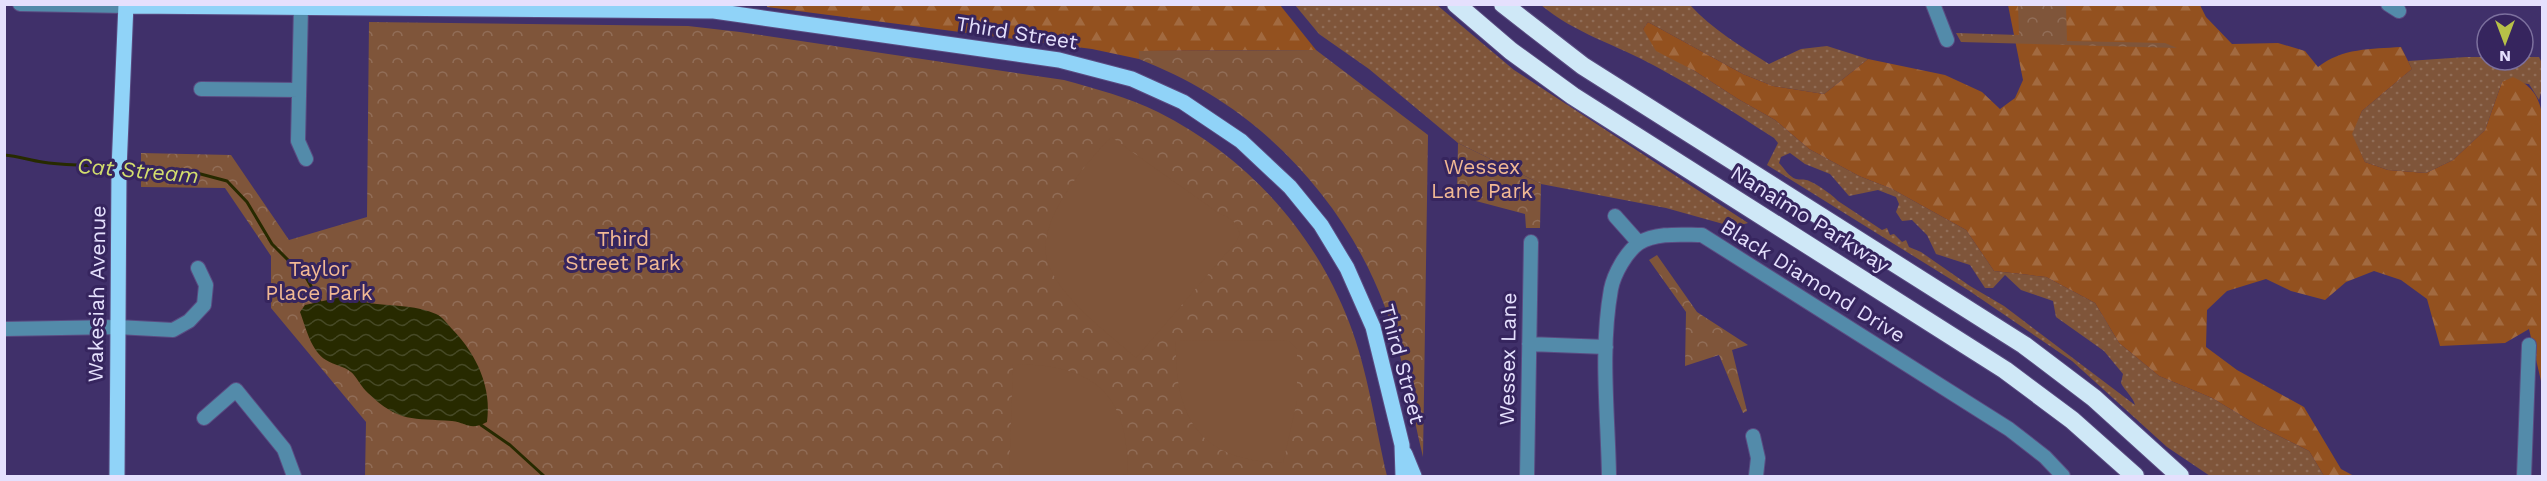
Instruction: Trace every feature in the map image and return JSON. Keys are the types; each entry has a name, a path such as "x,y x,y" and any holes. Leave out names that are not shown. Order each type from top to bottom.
{"highway":[{"name":"Nanaimo Parkway","path":"1456,4 1511,51 1573,96 2005,370 2072,420 2135,477"},
{"name":"Nanaimo Parkway","path":"1503,4 1540,35 1597,75 1964,306 2043,359 2112,413 2180,477"}],"main road":[{"name":"Third Street","path":"126,5 714,11 1059,60 1105,70 1138,82 1189,106 1241,141 1276,171 1316,219 1347,268 1370,318 1381,353 1402,445 1414,477"},
{"name":"Wakesiah Avenue","path":"117,477 119,169 126,5"},
{"name":"Third Street","path":"1402,445 1403,477"}],"street":[{"name":"Third Street","path":"20,4 126,5"},
{"path":"1933,4 1947,40"},
{"path":"301,6 298,141 306,159"},
{"path":"201,89 299,90"},
{"path":"1609,477 1606,347 1611,288 1620,265 1639,243 1615,216"},
{"name":"Black Diamond Drive","path":"1639,243 1667,235 1702,235 2009,429 2045,457 2063,477"},
{"name":"Wessex Lane","path":"1527,477 1531,242"},
{"path":"4,329 117,327 173,330 189,321 204,305 206,285 198,268"},
{"path":"1529,344 1606,347"},
{"path":"2524,477 2529,345"},
{"path":"204,418 236,390 284,449 294,477"},
{"path":"1753,436 1758,458 1756,477"}],"green space":[{"path":"767,4 1280,5 1316,50 1139,51 1139,59 1092,49 767,7"},
{"path":"1295,5 1437,5 1514,70 1748,223 1734,227 1666,208 1541,184 1458,143 1369,69 1319,34"},
{"path":"1541,5 1690,5 1718,30 1769,64 1801,49 1827,46 1868,59 1824,94 1773,86 1743,74 1648,22 1643,29 1693,70 1775,120 1809,149 1859,176 1892,189 1966,230 1994,271 2046,277 2095,303 2119,343 2159,376 2212,398 2257,425 2309,451 2324,476 2210,476 2167,447 2072,361 1968,290 1767,165 1778,143 1774,138 1670,74 1554,15","holes":["1790,153 1805,164 1830,174 1849,196 1878,190 1896,197 1899,204 1896,212 1902,221 1912,220 1927,235 1936,254 1970,265 1985,288 1993,288 2005,275 2021,290 2053,301 2056,317 2104,351 2123,374 2121,383 2135,405 2004,306 1921,252 1909,247 1906,240 1902,242 1894,234 1890,235 1887,228 1882,230 1828,192 1809,181 1793,178 1779,163 1781,157"]},
{"path":"2008,5 2200,5 2206,17 2232,44 2278,43 2305,51 2318,67 2347,53 2401,47 2412,69 2362,111 2352,134 2365,162 2388,170 2426,173 2453,160 2485,130 2502,82 2513,77 2524,83 2536,95 2542,113 2542,380 2529,329 2505,343 2440,346 2427,299 2401,280 2374,271 2346,282 2325,300 2291,291 2266,279 2227,291 2207,310 2206,347 2237,370 2304,407 2341,469 2354,476 2324,476 2309,451 2257,425 2212,398 2159,376 2119,343 2095,303 2046,277 1994,271 1966,230 1892,189 1859,176 1809,149 1775,120 1693,70 1656,51 1643,29 1648,22 1743,74 1773,86 1824,94 1868,59 1945,75 1982,92 2000,109 2015,98 2023,80"},
{"path":"2018,5 2066,5 2067,41 2165,43 2177,48 1961,42 1956,33 2019,35"},
{"name":"Third Street Park","path":"369,22 688,26 1064,80 1147,107 1190,130 1248,174 1273,199 1317,257 1334,289 1356,341 1387,476 365,476 366,422 271,308 271,256 225,188 141,187 141,153 231,155 289,240 367,217"},
{"path":"1316,50 1428,135 1423,457 1402,362 1385,307 1355,244 1336,214 1291,159 1265,134 1208,93 1166,70 1139,59 1139,51"},
{"path":"2475,57 2475,72 2535,72 2535,57 2539,57 2543,84 2539,100 2529,84 2502,82 2485,130 2453,160 2426,173 2388,170 2365,162 2351,134 2362,111 2412,69 2408,61"},
{"path":"1111,137 1220,214 1231,219 1240,234 1236,242 1136,358 1073,301 1053,274 1047,260 1046,245 1049,228 1056,211 1077,177"},
{"name":"Wessex Lane Park","path":"1458,143 1541,184 1540,228 1526,228 1525,214 1457,196"},
{"path":"1657,255 1697,312 1748,345 1732,350 1747,411 1743,413 1719,355 1685,366 1686,312 1649,260"},
{"path":"1176,340 1289,341 1297,349 1297,401 1283,463 1254,460 1231,454 1212,444 1197,430 1187,413 1180,392"},
{"path":"1013,364 1065,370 1085,377 1100,388 1113,403 1121,422 1126,445 1128,474 1009,476"}],"water":[{"path":"341,297 415,308 441,317 462,340 476,361 485,385 487,422 472,426 452,421 416,419 398,414 379,403 351,372 321,356 310,339 300,312 305,305"}],"waterway":[{"name":"Cat Stream","path":"4,155 51,163 113,168"},
{"name":"Cat Stream","path":"123,169 166,173 193,172 227,181 247,202 272,244 307,279 320,302"},
{"name":"Cat Stream","path":"481,425 510,445 544,476"}],"park label":[{"name":"Taylor Place Park","path":"319,281"}]}
